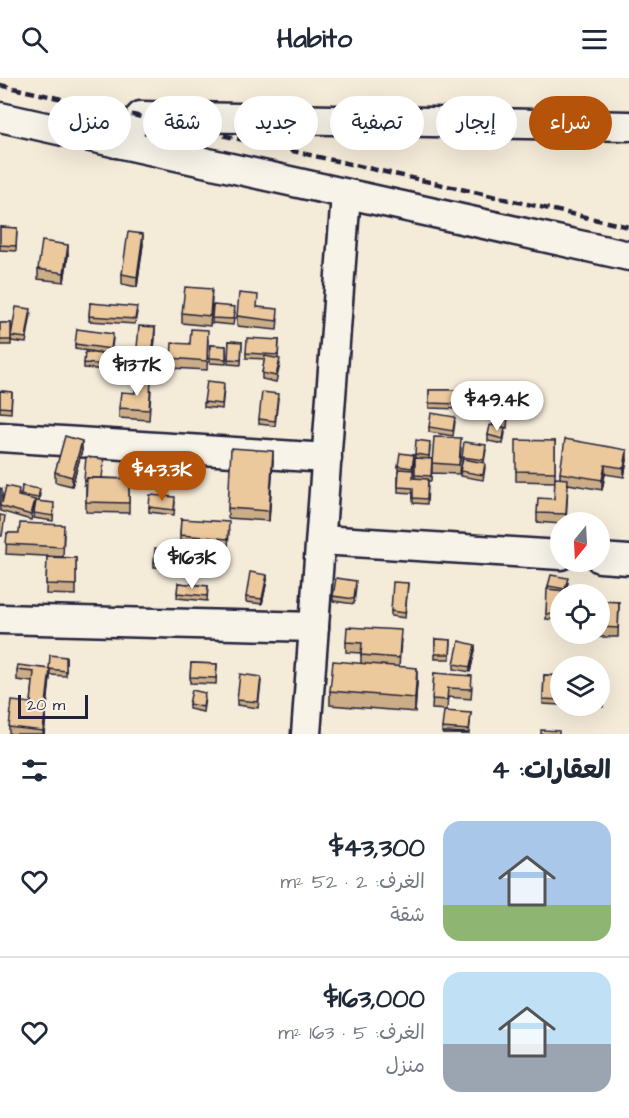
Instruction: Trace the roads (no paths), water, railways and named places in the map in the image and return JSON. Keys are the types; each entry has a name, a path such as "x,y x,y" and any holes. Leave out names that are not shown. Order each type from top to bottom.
{"street":[{"path":"131,127 141,116 629,126"},
{"path":"0,117 48,128"},
{"path":"131,146 629,256"},
{"path":"306,734 346,194"},
{"path":"0,437 327,458"},
{"path":"321,540 550,554"},
{"path":"610,559 629,560"},
{"path":"0,619 314,627"}],"railway":[{"path":"0,85 629,227"}]}
